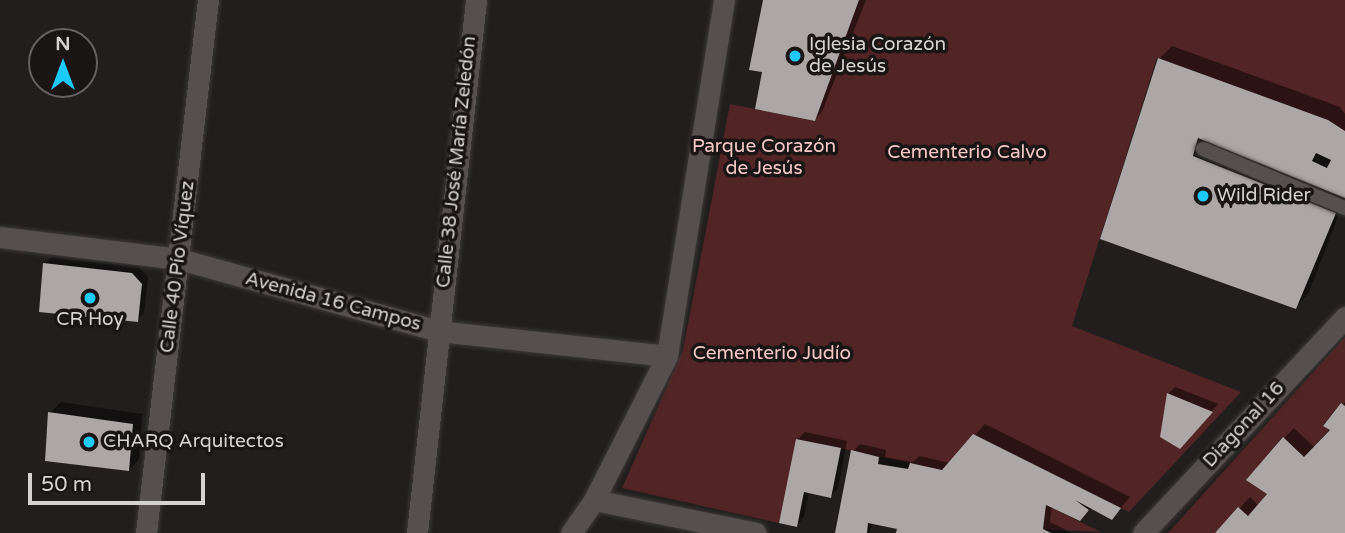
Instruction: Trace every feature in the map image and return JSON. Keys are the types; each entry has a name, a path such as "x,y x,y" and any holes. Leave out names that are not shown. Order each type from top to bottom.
{"street":[{"name":"Calle 40 Pío Víquez","path":"146,533 208,0"},
{"name":"Calle 38 José María Zeledón","path":"417,533 476,0"},
{"path":"572,533 594,500 667,356 724,0"},
{"name":"Avenida 16 Campos","path":"0,237 179,259 438,331 667,356"},
{"name":"Diagonal 16","path":"1143,533 1345,317"},
{"path":"594,500 756,533"}],"lane":[{"path":"1203,149 1345,208"}],"green space":[{"path":"859,0 1345,0 1345,131 1328,120 1157,58 1072,326 1241,392 1129,512 973,434 942,470 797,439 779,523 622,488 683,350 730,104 815,121"},
{"path":"1345,337 1345,406 1341,403 1323,425 1329,430 1304,457 1282,437 1247,480 1267,494 1248,516 1238,507 1215,533 1168,533"},
{"path":"1046,505 1101,532 1043,529"}],"building":[{"path":"763,0 859,0 815,121 755,109 762,72 749,70"},
{"name":"Wild Rider","path":"1158,58 1328,120 1345,131 1345,198 1198,138 1193,156 1336,213 1296,309 1100,239","holes":["1316,153 1331,160 1327,168 1312,161"]},
{"name":"CR Hoy","path":"43,263 132,273 142,284 138,322 39,312"},
{"path":"1167,393 1213,412 1180,449 1160,437"},
{"path":"1341,403 1345,406 1345,533 1215,533 1238,507 1248,516 1267,494 1246,480 1283,437 1304,457 1330,430 1323,426"},
{"name":"CHARQ Arquitectos","path":"48,412 133,424 129,471 45,461"},
{"path":"973,434 1121,508 1112,520 1075,500 1089,510 1080,521 1046,505 1043,529 1051,533 896,533 897,529 868,523 867,533 835,533 851,450 879,457 878,464 908,469 910,463 942,470"},
{"path":"796,439 841,448 831,498 804,492 797,527 779,523"}],"place":[{"name":"Iglesia Corazón de Jesús","path":"795,56"},
{"name":"Wild Rider","path":"1203,196"},
{"name":"CR Hoy","path":"90,298"},
{"name":"CHARQ Arquitectos","path":"89,442"}],"park label":[{"name":"Cementerio Calvo","path":"967,153"},
{"name":"Parque Corazón de Jesús","path":"764,158"},
{"name":"Cementerio Judío","path":"772,354"}]}
